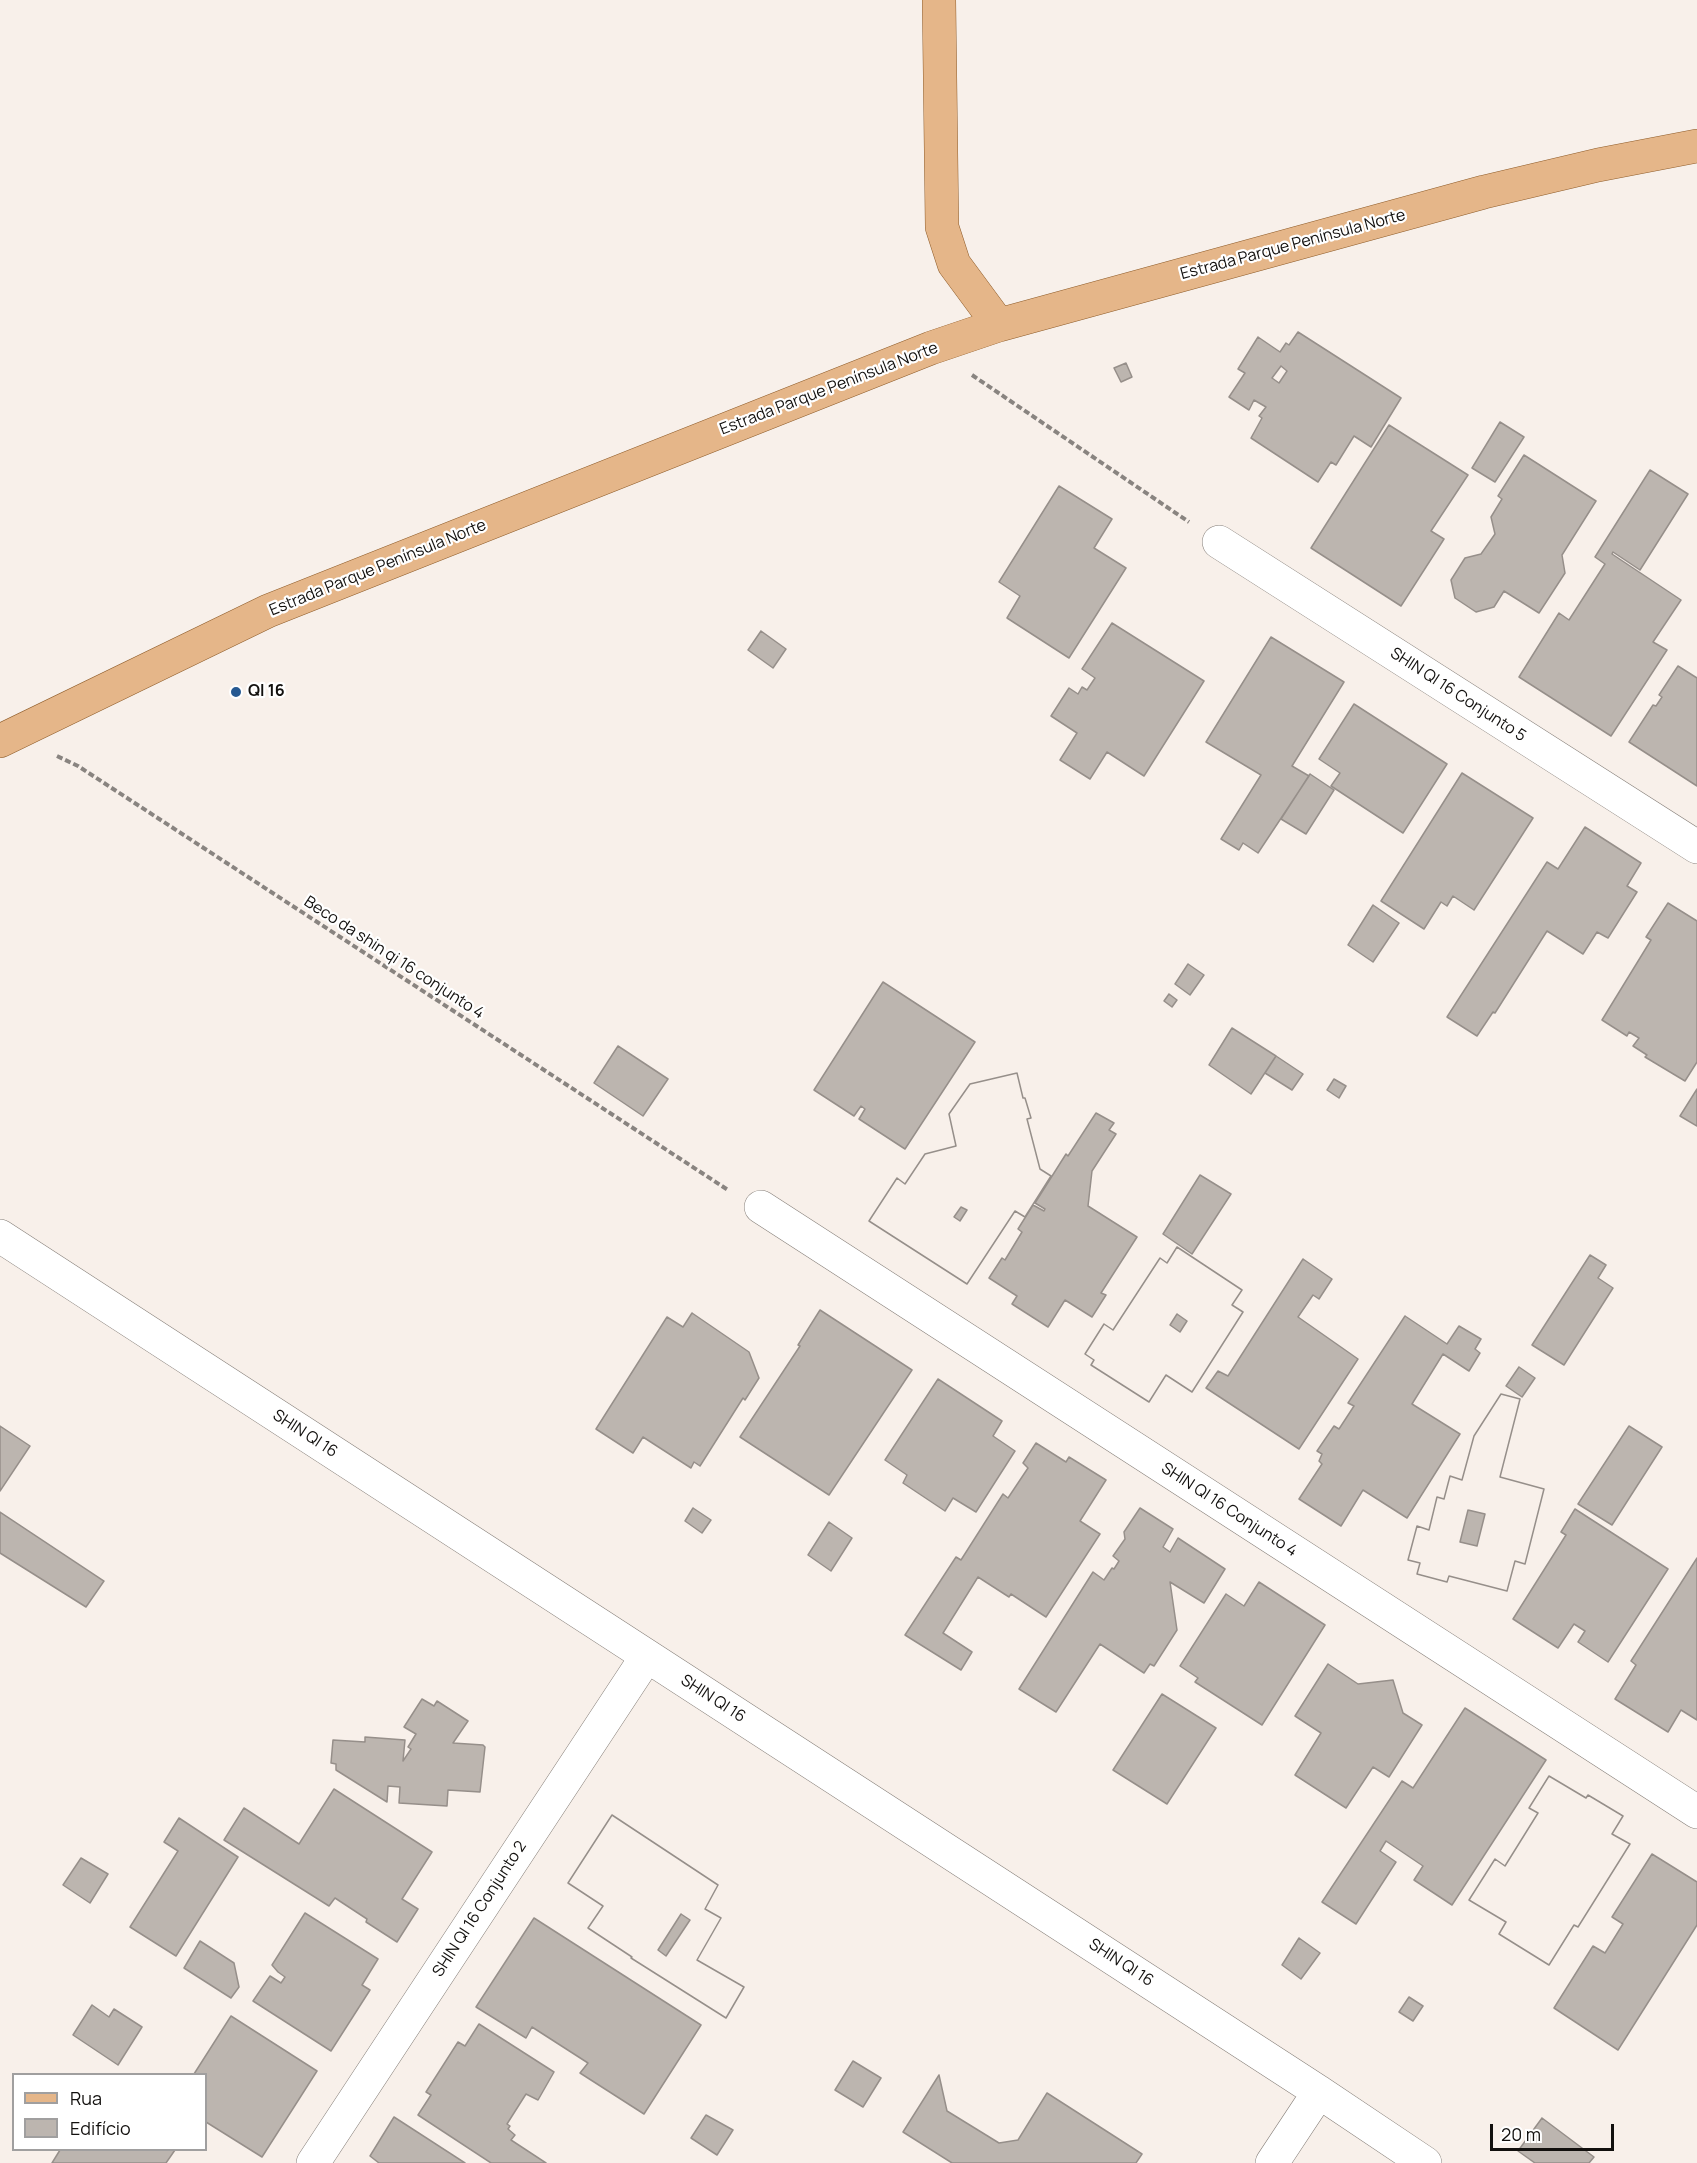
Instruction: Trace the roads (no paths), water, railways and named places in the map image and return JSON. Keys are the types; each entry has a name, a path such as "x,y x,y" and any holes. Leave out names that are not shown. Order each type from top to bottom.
{"main road":[{"path":"939,0 942,227 954,264 999,325"},
{"name":"Estrada Parque Península Norte","path":"3,730 268,611 932,348 999,325 1484,192 1598,165 1697,146"}],"street":[{"name":"SHIN QI 16 Conjunto 5","path":"1219,542 1697,847"},
{"name":"SHIN QI 16 Conjunto 4","path":"760,1207 1697,1812"},
{"name":"SHIN QI 16","path":"0,1236 1425,2163"},
{"name":"SHIN QI 16 Conjunto 2","path":"313,2163 647,1656"},
{"path":"1272,2163 1319,2092"}],"place":[{"name":"QI 16","path":"236,692"}]}
